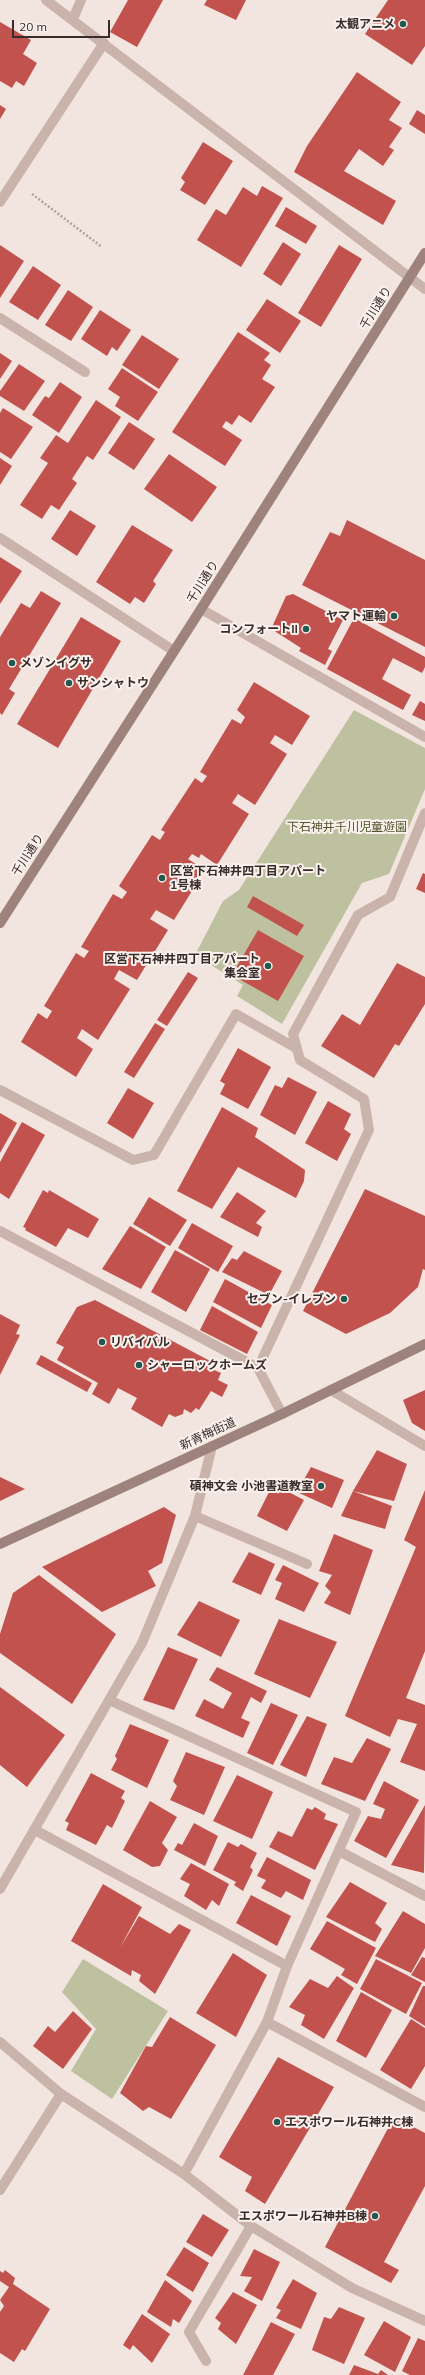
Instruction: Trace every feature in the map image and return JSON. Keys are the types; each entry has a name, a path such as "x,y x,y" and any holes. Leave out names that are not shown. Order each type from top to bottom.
{"main road":[{"name":"千川通り","path":"0,923 201,609 425,253"},
{"name":"新青梅街道","path":"0,1544 282,1414 425,1344"}],"street":[{"path":"46,0 73,19 425,289"},
{"path":"73,19 81,0"},
{"path":"0,202 104,43"},
{"path":"0,318 85,372"},
{"path":"0,538 174,651"},
{"path":"201,609 425,737"},
{"path":"258,1368 370,1130 364,1100 300,1060 293,1034 358,915 390,897 425,813"},
{"path":"0,1090 133,1160 154,1155 236,1014 296,1048"},
{"path":"0,1231 258,1368 282,1414"},
{"path":"331,1390 425,1446"},
{"path":"0,1889 142,1643 195,1516 212,1446"},
{"path":"195,1516 307,1564"},
{"path":"109,1700 356,1812 287,1966 267,2022 184,2174"},
{"path":"35,1830 287,1966"},
{"path":"339,1850 425,1896"},
{"path":"267,2022 425,2107"},
{"path":"0,2042 61,2094 184,2174 251,2226 352,2288 425,2321"},
{"path":"0,2190 61,2094"},
{"path":"206,2361 189,2332 251,2226"}],"path":[{"path":"14,180 102,247"}],"green space":[{"name":"下石神井千川児童遊園","path":"354,710 425,748 425,789 389,874 362,883 282,1024 237,996 243,985 195,955 223,901 239,890"},
{"path":"83,1959 168,2011 112,2099 71,2071 96,2029 62,1992"}],"building":[{"path":"128,0 163,0 137,47 110,32"},
{"path":"207,0 246,0 236,20 204,5"},
{"path":"388,0 425,0 425,46 412,65 365,34"},
{"path":"0,22 31,40 23,54 37,63 24,86 16,81 12,88 0,81"},
{"path":"357,72 401,102 389,120 402,128 389,147 394,150 383,166 359,149 344,171 396,201 383,225 294,172 307,146"},
{"path":"0,105 6,109 0,119"},
{"path":"417,110 425,115 425,134 409,124"},
{"path":"203,142 233,161 205,205 180,190 185,182 181,178"},
{"path":"262,186 283,198 241,267 197,240 216,209 226,215 243,187 257,196"},
{"path":"286,207 317,226 306,244 275,226"},
{"path":"283,242 301,254 281,286 263,274"},
{"path":"0,245 24,261 0,298"},
{"path":"339,245 362,259 321,327 298,313"},
{"path":"33,266 61,285 38,320 9,302"},
{"path":"68,290 93,307 71,341 45,325"},
{"path":"267,299 301,321 280,353 246,330"},
{"path":"100,310 131,330 117,351 112,347 107,356 81,339"},
{"path":"238,332 270,353 264,360 271,365 262,379 275,387 251,423 239,415 232,425 226,421 222,427 242,440 225,466 172,432"},
{"path":"142,335 179,359 159,389 122,365"},
{"path":"0,353 12,361 0,379"},
{"path":"19,364 45,381 24,411 0,396 0,391"},
{"path":"122,368 158,392 138,421 115,406 120,397 108,389"},
{"path":"60,382 82,397 59,433 32,415 45,396 49,398"},
{"path":"96,400 121,417 93,460 87,456 72,479 77,483 59,510 51,505 42,519 20,505 48,463 40,458 56,435 68,443"},
{"path":"3,408 33,427 11,459 0,452 0,413"},
{"path":"129,422 155,439 134,470 108,453"},
{"path":"169,454 217,487 192,522 144,489"},
{"path":"0,458 12,466 0,485"},
{"path":"70,510 96,526 77,556 51,539"},
{"name":"ヤマト運輸","path":"347,520 425,560 425,647 302,585 330,532 340,536"},
{"path":"132,525 173,550 153,581 156,584 144,603 135,597 130,604 96,582"},
{"path":"0,557 22,571 0,604"},
{"name":"メゾンイグサ","path":"41,591 61,603 9,689 15,693 2,715 0,713 0,637 21,603 30,608"},
{"name":"コンフォートII","path":"293,594 343,620 328,649 332,651 325,665 299,651 301,648 276,632 272,627 286,596"},
{"name":"サンシャトウ","path":"81,617 121,641 58,748 17,724"},
{"path":"354,618 425,657 425,667 422,673 393,658 382,679 411,695 403,710 327,669"},
{"name":"区営下石神井四丁目アパート 1号棟","path":"254,682 310,716 292,745 275,735 270,743 287,754 255,805 238,794 232,803 249,814 217,865 201,854 199,858 192,854 188,859 205,870 174,920 156,910 150,919 168,930 137,980 119,970 114,979 130,989 98,1040 82,1029 77,1038 93,1049 76,1077 21,1042 38,1013 47,1019 52,1011 44,1006 76,953 84,958 89,951 81,947 113,894 122,899 127,892 119,886 152,835 160,840 165,832 161,830 195,778 202,783 207,776 200,772 232,719 241,724 245,717 237,710"},
{"path":"420,701 425,704 425,721 412,715"},
{"path":"423,873 425,874 425,893 416,889"},
{"path":"253,896 304,925 297,936 247,907"},
{"name":"区営下石神井四丁目アパート 集会室","path":"258,930 304,956 278,1001 232,975"},
{"path":"397,963 425,977 425,1004 399,1046 395,1044 374,1078 321,1046 342,1014 360,1025"},
{"path":"188,972 198,978 167,1026 157,1020"},
{"path":"155,1023 165,1029 134,1078 124,1072"},
{"path":"238,1048 271,1067 248,1109 220,1094 225,1084 220,1081"},
{"path":"288,1077 317,1092 295,1135 260,1115 275,1085 282,1088"},
{"path":"128,1088 154,1103 133,1139 107,1123"},
{"path":"328,1101 351,1114 344,1129 351,1134 337,1161 305,1143"},
{"path":"222,1107 258,1128 255,1137 305,1170 304,1181 296,1198 238,1167 212,1209 177,1191"},
{"path":"0,1113 17,1123 0,1153"},
{"path":"22,1122 45,1135 9,1199 0,1193 0,1162"},
{"path":"365,1189 425,1216 425,1270 423,1269 418,1287 390,1313 346,1334 303,1311"},
{"path":"43,1190 48,1193 49,1190 99,1219 88,1238 68,1228 56,1247 25,1230 26,1228 23,1227"},
{"path":"237,1192 266,1211 256,1223 262,1227 258,1237 220,1217"},
{"path":"149,1197 187,1220 170,1246 133,1224"},
{"path":"192,1223 233,1246 218,1272 178,1248"},
{"path":"130,1226 166,1247 141,1289 102,1269"},
{"path":"175,1250 210,1269 186,1312 151,1292"},
{"path":"244,1251 282,1271 269,1295 222,1272 232,1258 237,1260"},
{"path":"225,1279 272,1305 261,1328 213,1302"},
{"name":"シャーロックホームズ","path":"95,1300 212,1362 212,1369 221,1373 218,1380 228,1385 222,1397 211,1391 199,1410 196,1408 191,1413 184,1409 183,1414 175,1417 169,1414 162,1427 131,1409 137,1398 118,1388 109,1404 92,1394 98,1383 57,1360 64,1347 56,1343 77,1307"},
{"path":"212,1306 258,1332 247,1354 200,1330"},
{"path":"0,1314 20,1325 16,1334 20,1335 0,1375"},
{"path":"41,1355 92,1383 87,1392 36,1364"},
{"path":"425,1390 425,1431 412,1423 403,1400"},
{"path":"377,1450 407,1464 394,1501 353,1491"},
{"name":"碩神文会 小池書道教室","path":"311,1467 344,1480 332,1508 297,1492"},
{"path":"0,1477 25,1489 0,1501"},
{"path":"273,1484 304,1500 287,1531 257,1516"},
{"path":"425,1490 425,1651 406,1698 425,1705 425,1771 400,1762 417,1724 398,1719 390,1737 345,1716 416,1547 404,1540"},
{"path":"353,1491 392,1506 385,1529 341,1516"},
{"path":"164,1507 176,1515 162,1563 148,1571 156,1586 102,1612 42,1567"},
{"path":"334,1534 373,1550 350,1615 324,1603 331,1592 325,1586 332,1575 319,1571"},
{"path":"249,1552 275,1564 261,1595 232,1582"},
{"path":"283,1565 319,1583 304,1612 275,1599 282,1583 275,1580"},
{"path":"39,1575 116,1634 72,1704 0,1653 0,1634 13,1593"},
{"path":"199,1601 240,1620 221,1657 177,1635"},
{"path":"279,1619 337,1642 310,1698 254,1674"},
{"path":"168,1647 198,1659 174,1710 143,1700"},
{"path":"217,1667 267,1691 261,1703 251,1697 241,1718 250,1722 243,1738 195,1716 204,1699 223,1709 232,1693 209,1680"},
{"path":"0,1687 65,1735 27,1787 0,1765"},
{"path":"271,1703 298,1715 273,1765 247,1753"},
{"path":"307,1716 327,1724 306,1777 280,1765"},
{"path":"130,1724 169,1740 147,1788 111,1770 117,1759 115,1756"},
{"path":"367,1738 391,1749 365,1801 321,1784 334,1757 352,1763"},
{"path":"186,1752 225,1767 204,1815 170,1800 177,1786 173,1781"},
{"path":"91,1773 125,1791 121,1798 125,1801 112,1828 107,1825 96,1845 66,1830 69,1823 65,1821"},
{"path":"237,1775 273,1792 252,1839 213,1821"},
{"path":"384,1781 419,1800 386,1858 354,1841 368,1816 381,1819 385,1809 373,1804"},
{"path":"150,1801 177,1817 162,1843 168,1850 160,1866 152,1867 123,1850"},
{"path":"425,1805 424,1873 391,1865"},
{"path":"315,1807 326,1814 324,1819 338,1824 315,1870 269,1847 278,1831 292,1837 307,1808 312,1810"},
{"path":"194,1823 218,1836 205,1866 174,1850 178,1843 182,1845"},
{"path":"228,1842 238,1847 241,1844 257,1853 250,1867 253,1870 243,1891 234,1885 236,1882 213,1870"},
{"path":"267,1857 311,1880 303,1900 286,1891 281,1898 261,1888 266,1880 257,1876"},
{"path":"191,1863 229,1884 219,1906 212,1900 206,1910 184,1896 190,1884 180,1879"},
{"path":"350,1882 387,1903 375,1923 382,1929 375,1942 326,1917"},
{"path":"103,1884 142,1907 120,1948 139,1916 170,1934 179,1924 191,1930 155,1994 139,1981 141,1975 132,1970 131,1976 71,1941"},
{"path":"251,1895 291,1916 277,1946 236,1923"},
{"path":"403,1911 425,1924 425,1948 411,1973 375,1956"},
{"path":"327,1921 376,1948 357,1984 341,1975 345,1969 310,1949"},
{"path":"233,1953 267,1975 236,2037 196,2013"},
{"path":"422,1957 425,1958 425,1982 411,1975"},
{"path":"376,1959 422,1983 406,2014 360,1989"},
{"path":"337,1976 354,1988 324,2039 301,2025 305,2015 289,2007 310,1979 328,1988"},
{"path":"423,1986 425,1986 425,2026 409,2016"},
{"path":"361,1992 392,2010 366,2058 336,2041"},
{"path":"73,2011 92,2029 63,2069 33,2046 48,2026 55,2032"},
{"path":"170,2017 216,2045 171,2119 149,2107 143,2111 120,2093 146,2046 152,2047"},
{"path":"411,2019 425,2028 425,2066 411,2089 380,2070"},
{"name":"エスポワール石神井C棟","path":"278,2057 334,2087 265,2204 245,2191 252,2177 219,2157"},
{"name":"エスポワール石神井B棟","path":"394,2117 425,2133 425,2186 384,2262 399,2270 391,2283 325,2247"},
{"path":"203,2214 229,2230 212,2257 186,2242"},
{"path":"184,2247 209,2263 193,2292 166,2275"},
{"path":"254,2249 280,2262 262,2301 244,2291 252,2277 240,2276"},
{"path":"5,2270 15,2278 13,2284 50,2309 25,2351 22,2349 14,2362 0,2353 0,2312 4,2306 0,2300 9,2287 0,2281 0,2271 3,2273"},
{"path":"293,2279 317,2293 301,2329 276,2318 281,2310 276,2308"},
{"path":"165,2280 192,2301 179,2323 173,2319 171,2327 147,2312"},
{"path":"233,2292 257,2305 236,2344 218,2329 221,2323 215,2318"},
{"path":"339,2307 365,2318 344,2364 312,2350 324,2317 331,2319"},
{"path":"142,2314 170,2334 152,2363 133,2345 130,2350 123,2345"},
{"path":"384,2321 411,2337 395,2372 364,2355"},
{"path":"271,2322 295,2334 273,2375 243,2375"},
{"path":"418,2338 425,2341 425,2375 410,2375 402,2371"},
{"path":"354,2365 378,2374 381,2370 388,2375 349,2375"}],"place":[{"name":"太観アニメ","path":"403,24"},
{"name":"ヤマト運輸","path":"394,616"},
{"name":"コンフォートII","path":"306,629"},
{"name":"メゾンイグサ","path":"12,663"},
{"name":"サンシャトウ","path":"69,683"},
{"name":"区営下石神井四丁目アパート 1号棟","path":"162,878"},
{"name":"区営下石神井四丁目アパート 集会室","path":"268,966"},
{"name":"セブン-イレブン","path":"344,1299"},
{"name":"リバイバル","path":"102,1342"},
{"name":"シャーロックホームズ","path":"139,1365"},
{"name":"碩神文会 小池書道教室","path":"321,1486"},
{"name":"エスポワール石神井C棟","path":"277,2122"},
{"name":"エスポワール石神井B棟","path":"375,2216"}]}
